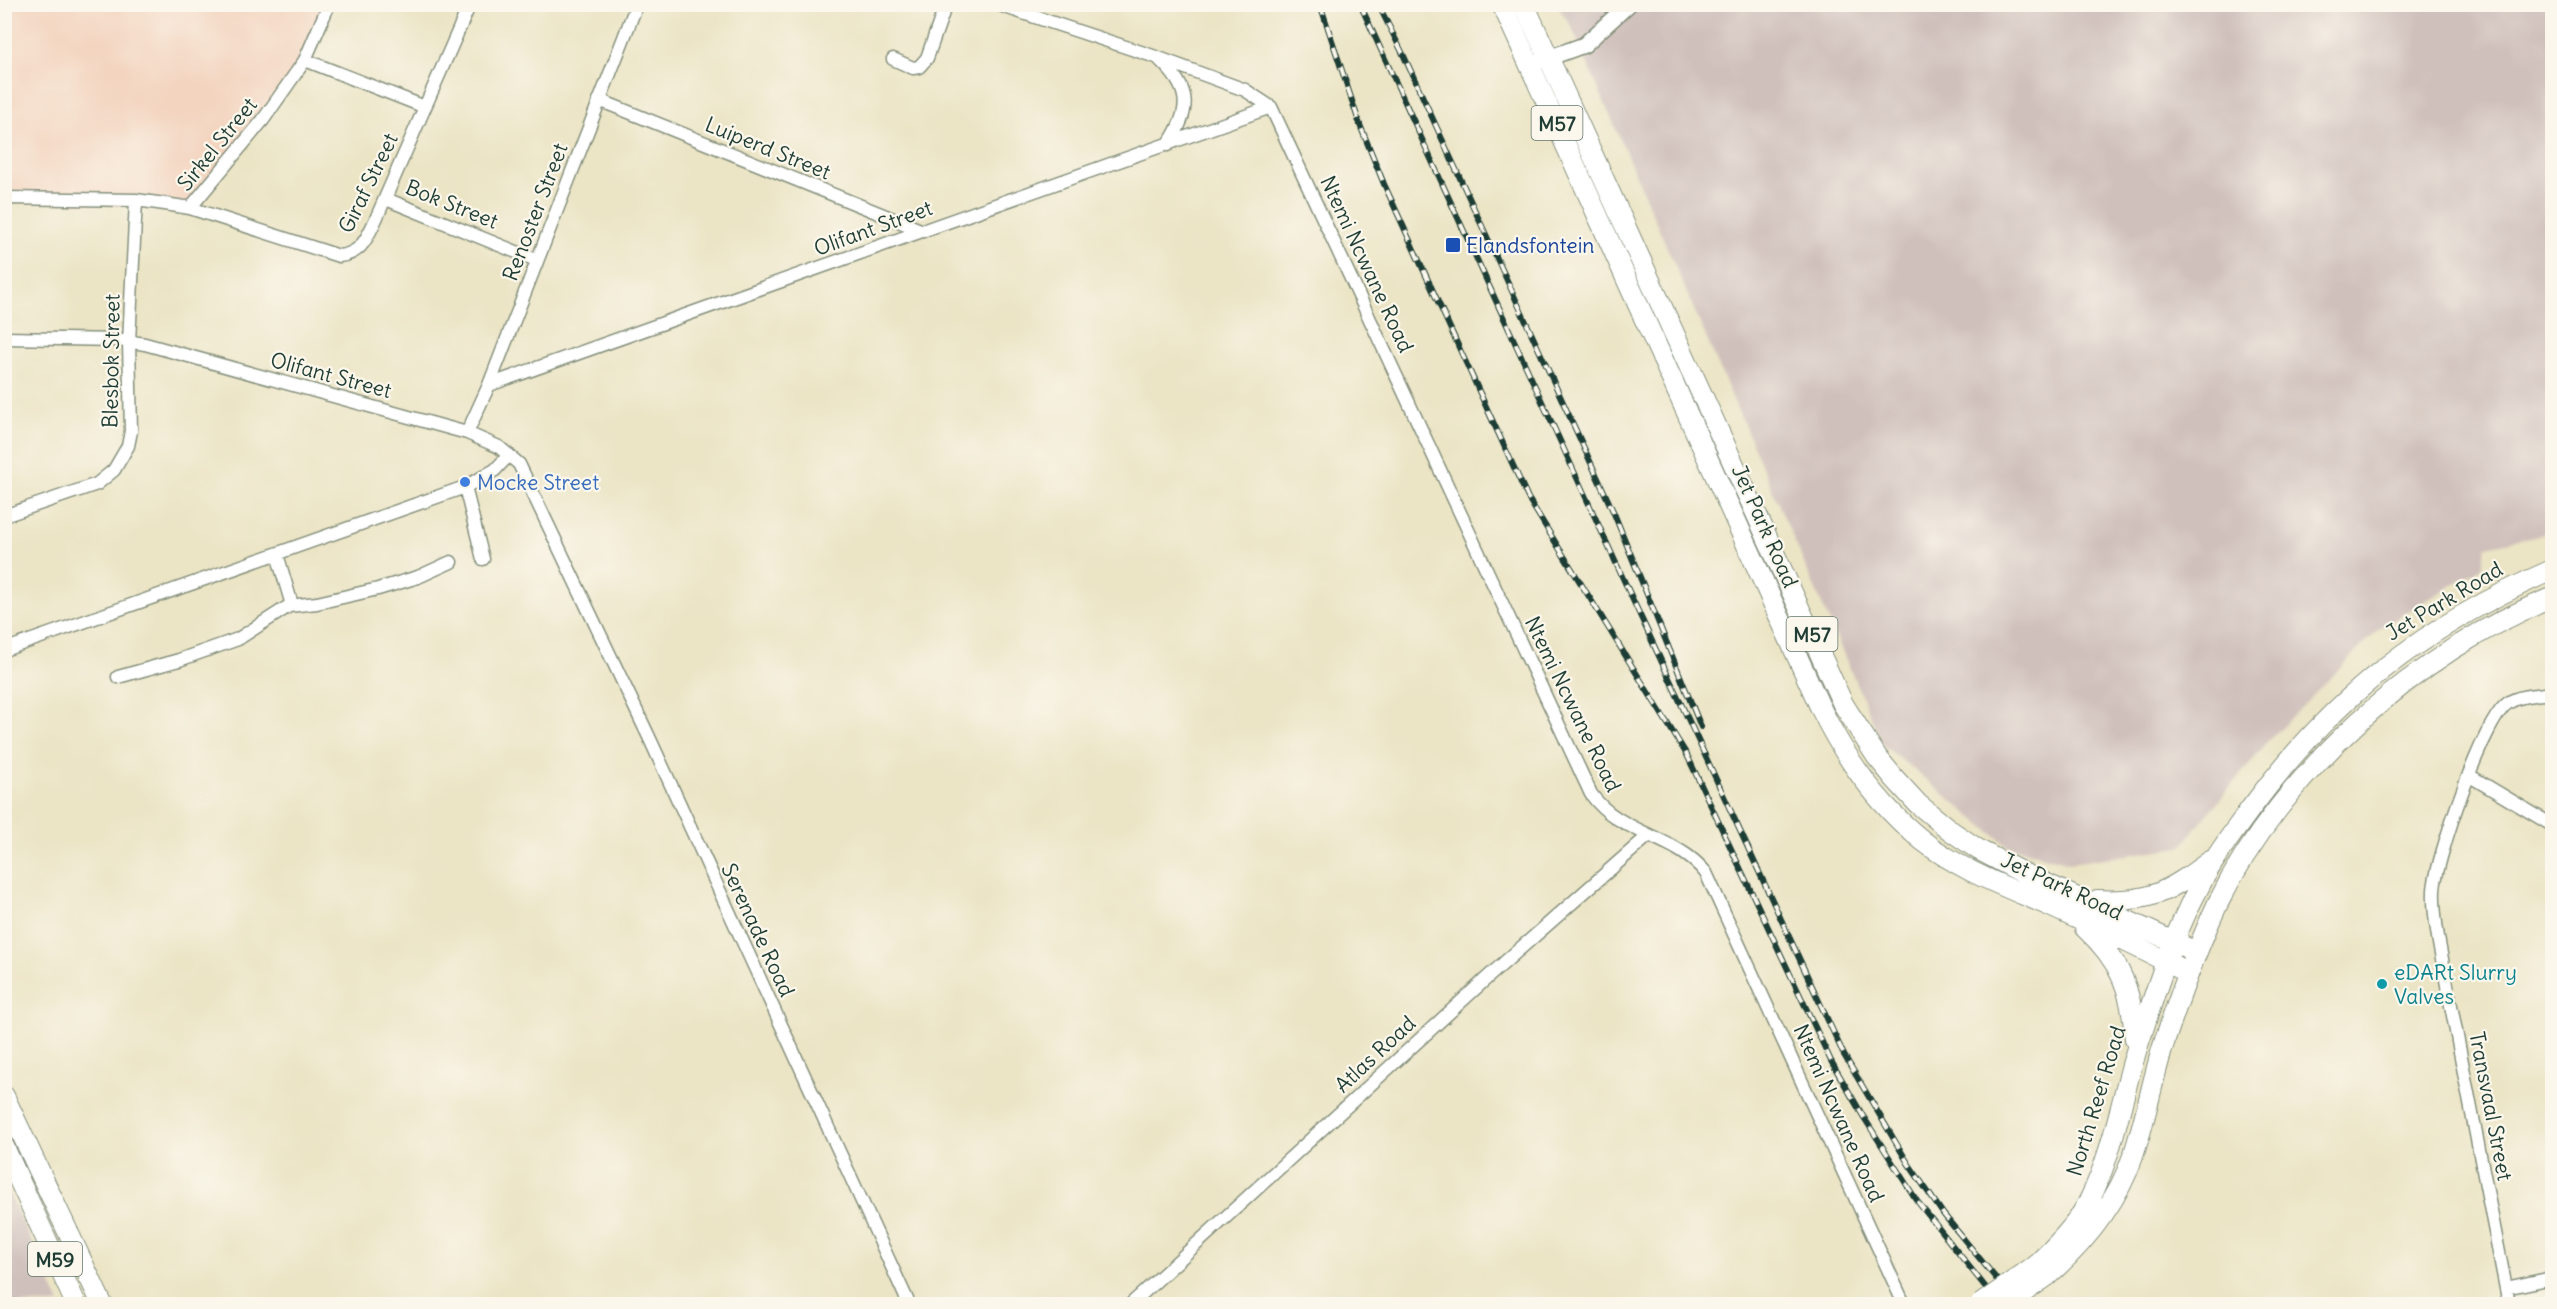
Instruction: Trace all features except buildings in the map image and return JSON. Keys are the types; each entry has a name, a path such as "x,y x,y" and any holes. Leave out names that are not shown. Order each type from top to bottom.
{"main road":[{"name":"Jet Park Road","path":"1502,4 1842,752 1868,786 1923,840 1959,864 2188,973"},
{"name":"Jet Park Road","path":"1524,4 1843,704 1857,728 1895,779 1918,804 1979,850 2196,951"},
{"name":"Jet Park Road","path":"2174,941 2200,884 2216,857 2270,783 2311,734 2347,698 2425,637 2509,589 2553,570"},
{"path":"2196,951 2219,902 2251,848 2296,787 2348,730 2408,680 2473,637 2553,598"},
{"path":"2085,900 2130,901 2157,894 2176,886 2216,857"},
{"path":"2075,919 2110,955 2124,980 2133,1012 2136,1051"},
{"name":"North Reef Road","path":"2007,1305 2041,1270 2090,1200 2103,1168 2136,1051 2174,941"},
{"name":"North Reef Road","path":"1981,1305 2041,1270 2083,1240 2117,1193 2133,1158 2165,1038 2196,951"},
{"name":"M59","path":"4,1096 102,1305"},
{"name":"M59","path":"4,1147 76,1305"}],"street":[{"name":"Sirkel Street","path":"4,198 136,200 190,208 263,120 305,60 329,4"},
{"name":"Giraf Street","path":"190,208 339,256 353,253 363,244 386,199 470,4"},
{"name":"Renoster Street","path":"467,433 489,386 637,4"},
{"path":"893,59 913,68 923,64 946,4"},
{"path":"996,4 1156,57 1245,90 1271,107"},
{"path":"1531,66 1549,57 1577,49 1593,39 1629,4"},
{"path":"1156,57 1178,79 1184,97 1185,113 1168,145"},
{"path":"305,60 425,107"},
{"name":"Luiperd Street","path":"599,100 923,231"},
{"name":"Olifant Street","path":"489,386 1271,107"},
{"name":"Ntemi Ncwane Road","path":"1271,107 1586,784 1596,801 1607,812 1623,824 1689,857 1710,879 1904,1305"},
{"name":"Bok Street","path":"386,199 536,260"},
{"name":"Blesbok Street","path":"4,516 97,483 107,477 122,459 128,446 131,431 129,342 136,200"},
{"name":"Olifant Street","path":"4,338 129,342 156,346 486,439 519,464 570,572"},
{"path":"4,650 465,488 495,470 509,455"},
{"path":"465,488 483,559"},
{"path":"277,554 292,605"},
{"path":"117,677 179,660 238,639 292,605 317,603 378,590 418,577 452,562"},
{"name":"Serenade Road","path":"570,572 909,1305"},
{"name":"Transvaal Street","path":"2509,1305 2440,954 2434,907 2437,868 2483,740 2501,709 2518,698 2553,693"},
{"path":"2470,776 2553,825"},
{"name":"Atlas Road","path":"1131,1305 1497,969 1648,836"},
{"path":"2506,1287 2553,1278"}],"shaded area":[{"path":"5,5 329,5 305,60 190,208 5,201"},
{"path":"1557,5 2552,5 2552,532 2487,546 2482,567 2379,629 2268,741 2181,847 2070,863 2008,846 1883,745 1571,26"},
{"path":"4,1185 26,1229 60,1304 5,1304"}],"railway":[{"path":"1320,4 1360,125 1384,184 1528,498 1687,755 1831,1061 1863,1116 1917,1201 1999,1304"},
{"path":"1360,4 1844,1055 1908,1163 1944,1215 2017,1304"},
{"path":"1378,4 1613,511 1701,727"}],"place":[{"name":"Elandsfontein","path":"1453,245"},
{"name":"Mocke Street","path":"465,482"},
{"name":"eDARt Slurry Valves","path":"2382,984"}]}
